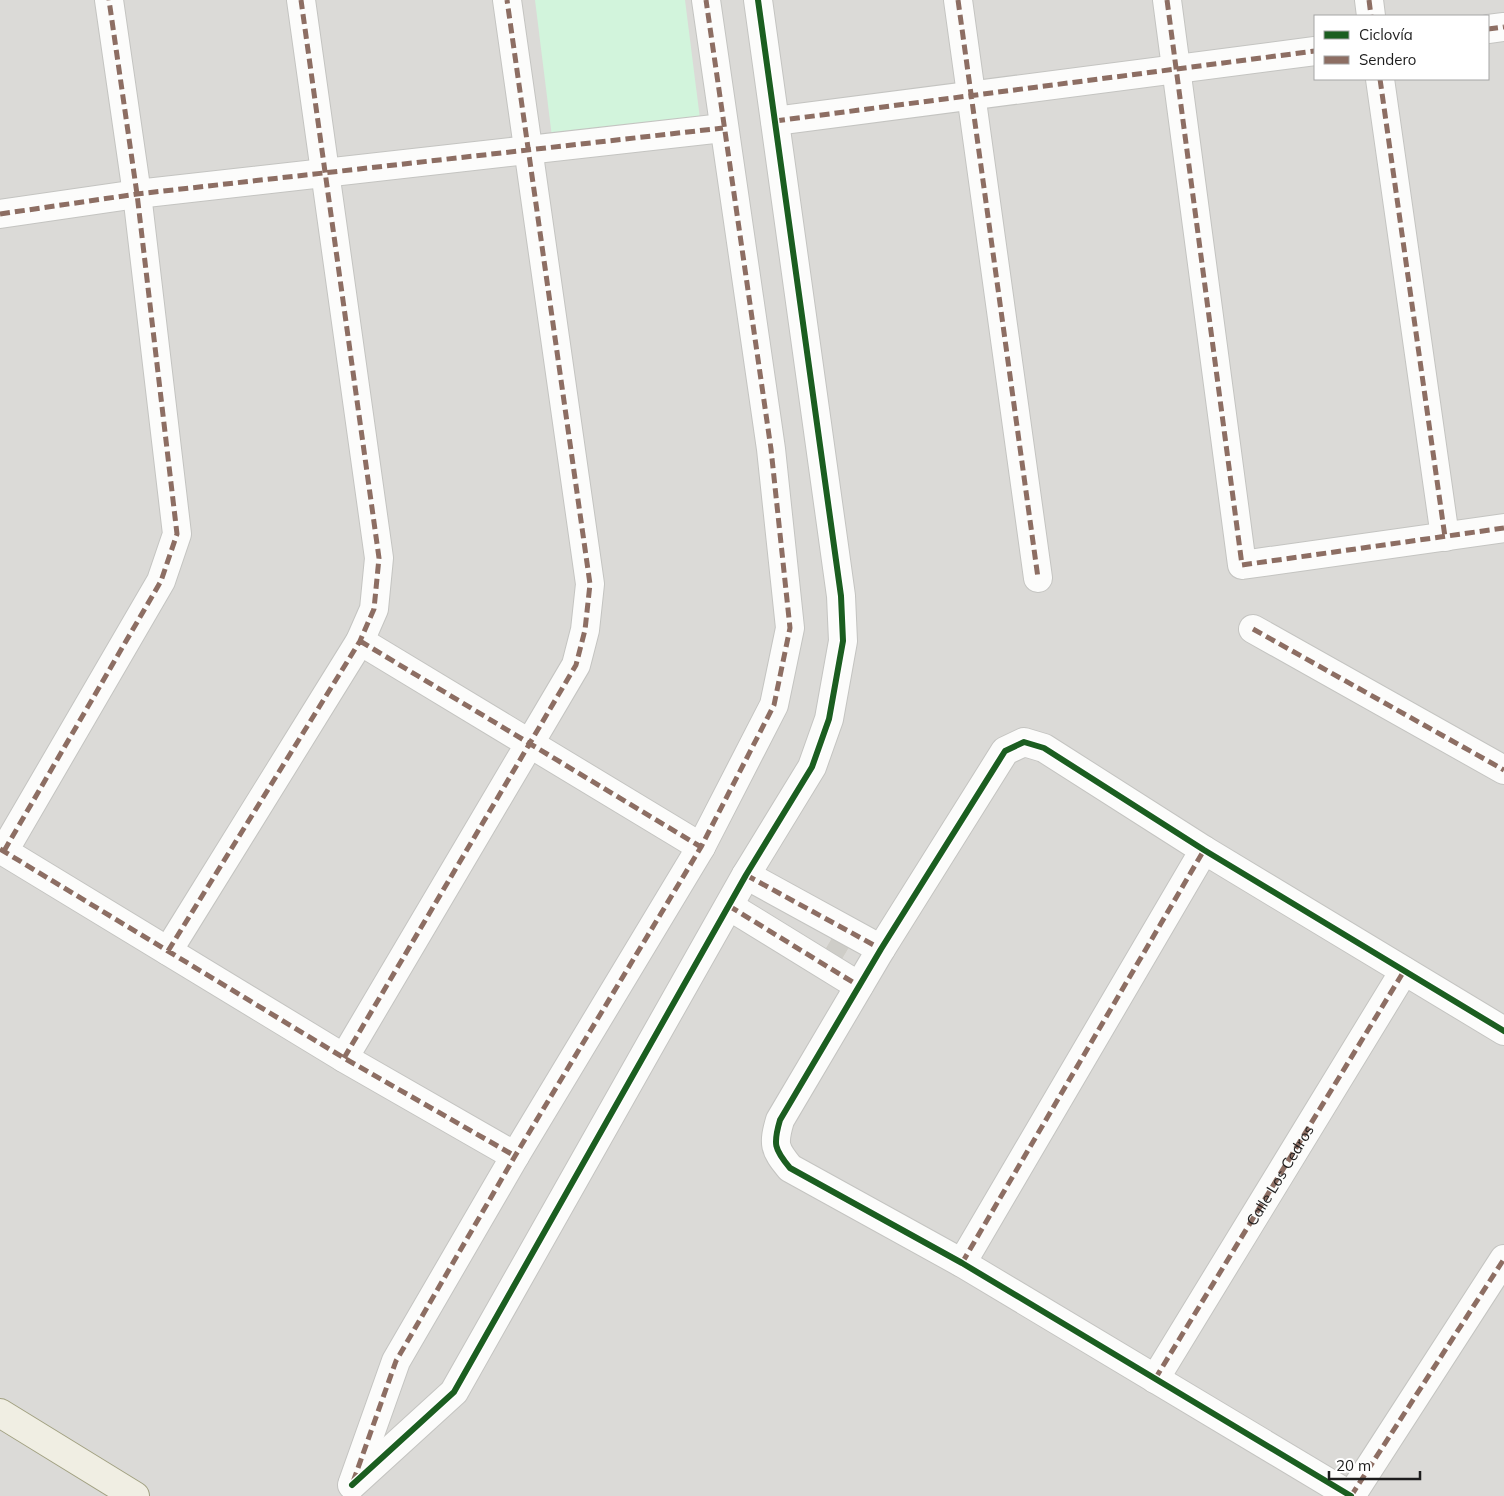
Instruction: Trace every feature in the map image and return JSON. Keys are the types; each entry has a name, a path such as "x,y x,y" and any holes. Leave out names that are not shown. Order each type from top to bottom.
{"main road":[{"path":"0,1413 134,1496"}],"street":[{"path":"109,0 137,194 177,534 161,581 2,850 344,1058 515,1156"},
{"path":"168,951 360,641 374,609 379,558 301,0"},
{"path":"344,1058 528,742 576,665 584,630 590,584 507,0"},
{"path":"349,1490 396,1361 515,1156 701,847 774,704 790,628 771,449 723,128 706,0"},
{"path":"349,1490 454,1392 746,875 812,767 829,719 843,641 841,596 758,0"},
{"path":"958,0 1038,578"},
{"path":"1167,0 1242,565 1504,528"},
{"path":"1368,0 1371,15"},
{"path":"1489,29 1504,27"},
{"path":"775,121 1314,51"},
{"path":"1380,80 1444,537"},
{"path":"0,214 137,194 723,128"},
{"path":"1252,628 1504,770"},
{"path":"360,641 701,847"},
{"path":"1504,1031 1204,850 1044,748 1024,742 1005,751 881,949 780,1120 774,1140 778,1154 790,1168 962,1263 1351,1496 1504,1258"},
{"path":"962,1263 1204,850"},
{"path":"746,875 881,949"},
{"path":"729,906 860,986"},
{"name":"Calle Los Cedros","path":"1154,1379 1404,970"}],"shaded area":[{"path":"0,0 1504,0 1504,1496 0,1496"}],"green space":[{"path":"535,0 685,0 700,119 552,137"}],"building":[{"path":"832,939 848,948 839,963 823,954"}],"marked path":[{"path":"4,851 161,581 177,534 137,194 109,0"},
{"path":"168,951 360,641 374,609 379,558 301,0"},
{"path":"344,1058 576,665 585,630 590,584 507,0"},
{"path":"353,1482 396,1361 515,1156 701,847 774,705 790,628 771,449 706,0"},
{"path":"958,0 1038,578"},
{"path":"1167,0 1242,565 1504,528"},
{"path":"1369,0 1371,15"},
{"path":"1489,29 1504,27"},
{"path":"775,121 1314,51"},
{"path":"1380,80 1445,537"},
{"path":"0,214 137,194 723,128"},
{"path":"1253,629 1504,770"},
{"path":"360,641 701,847"},
{"path":"0,849 344,1058 515,1156"},
{"path":"962,1263 1204,850"},
{"path":"746,875 881,949"},
{"path":"729,906 859,986"},
{"path":"1155,1379 1404,971"},
{"path":"1351,1496 1504,1259"}],"cycle path":[{"path":"352,1485 454,1392 746,875 812,767 829,719 843,641 841,596 758,0"},
{"path":"1351,1496 962,1263 790,1168 776,1146 776,1135 780,1120 881,949 1005,751 1024,742 1044,748 1204,850 1504,1031"}]}
